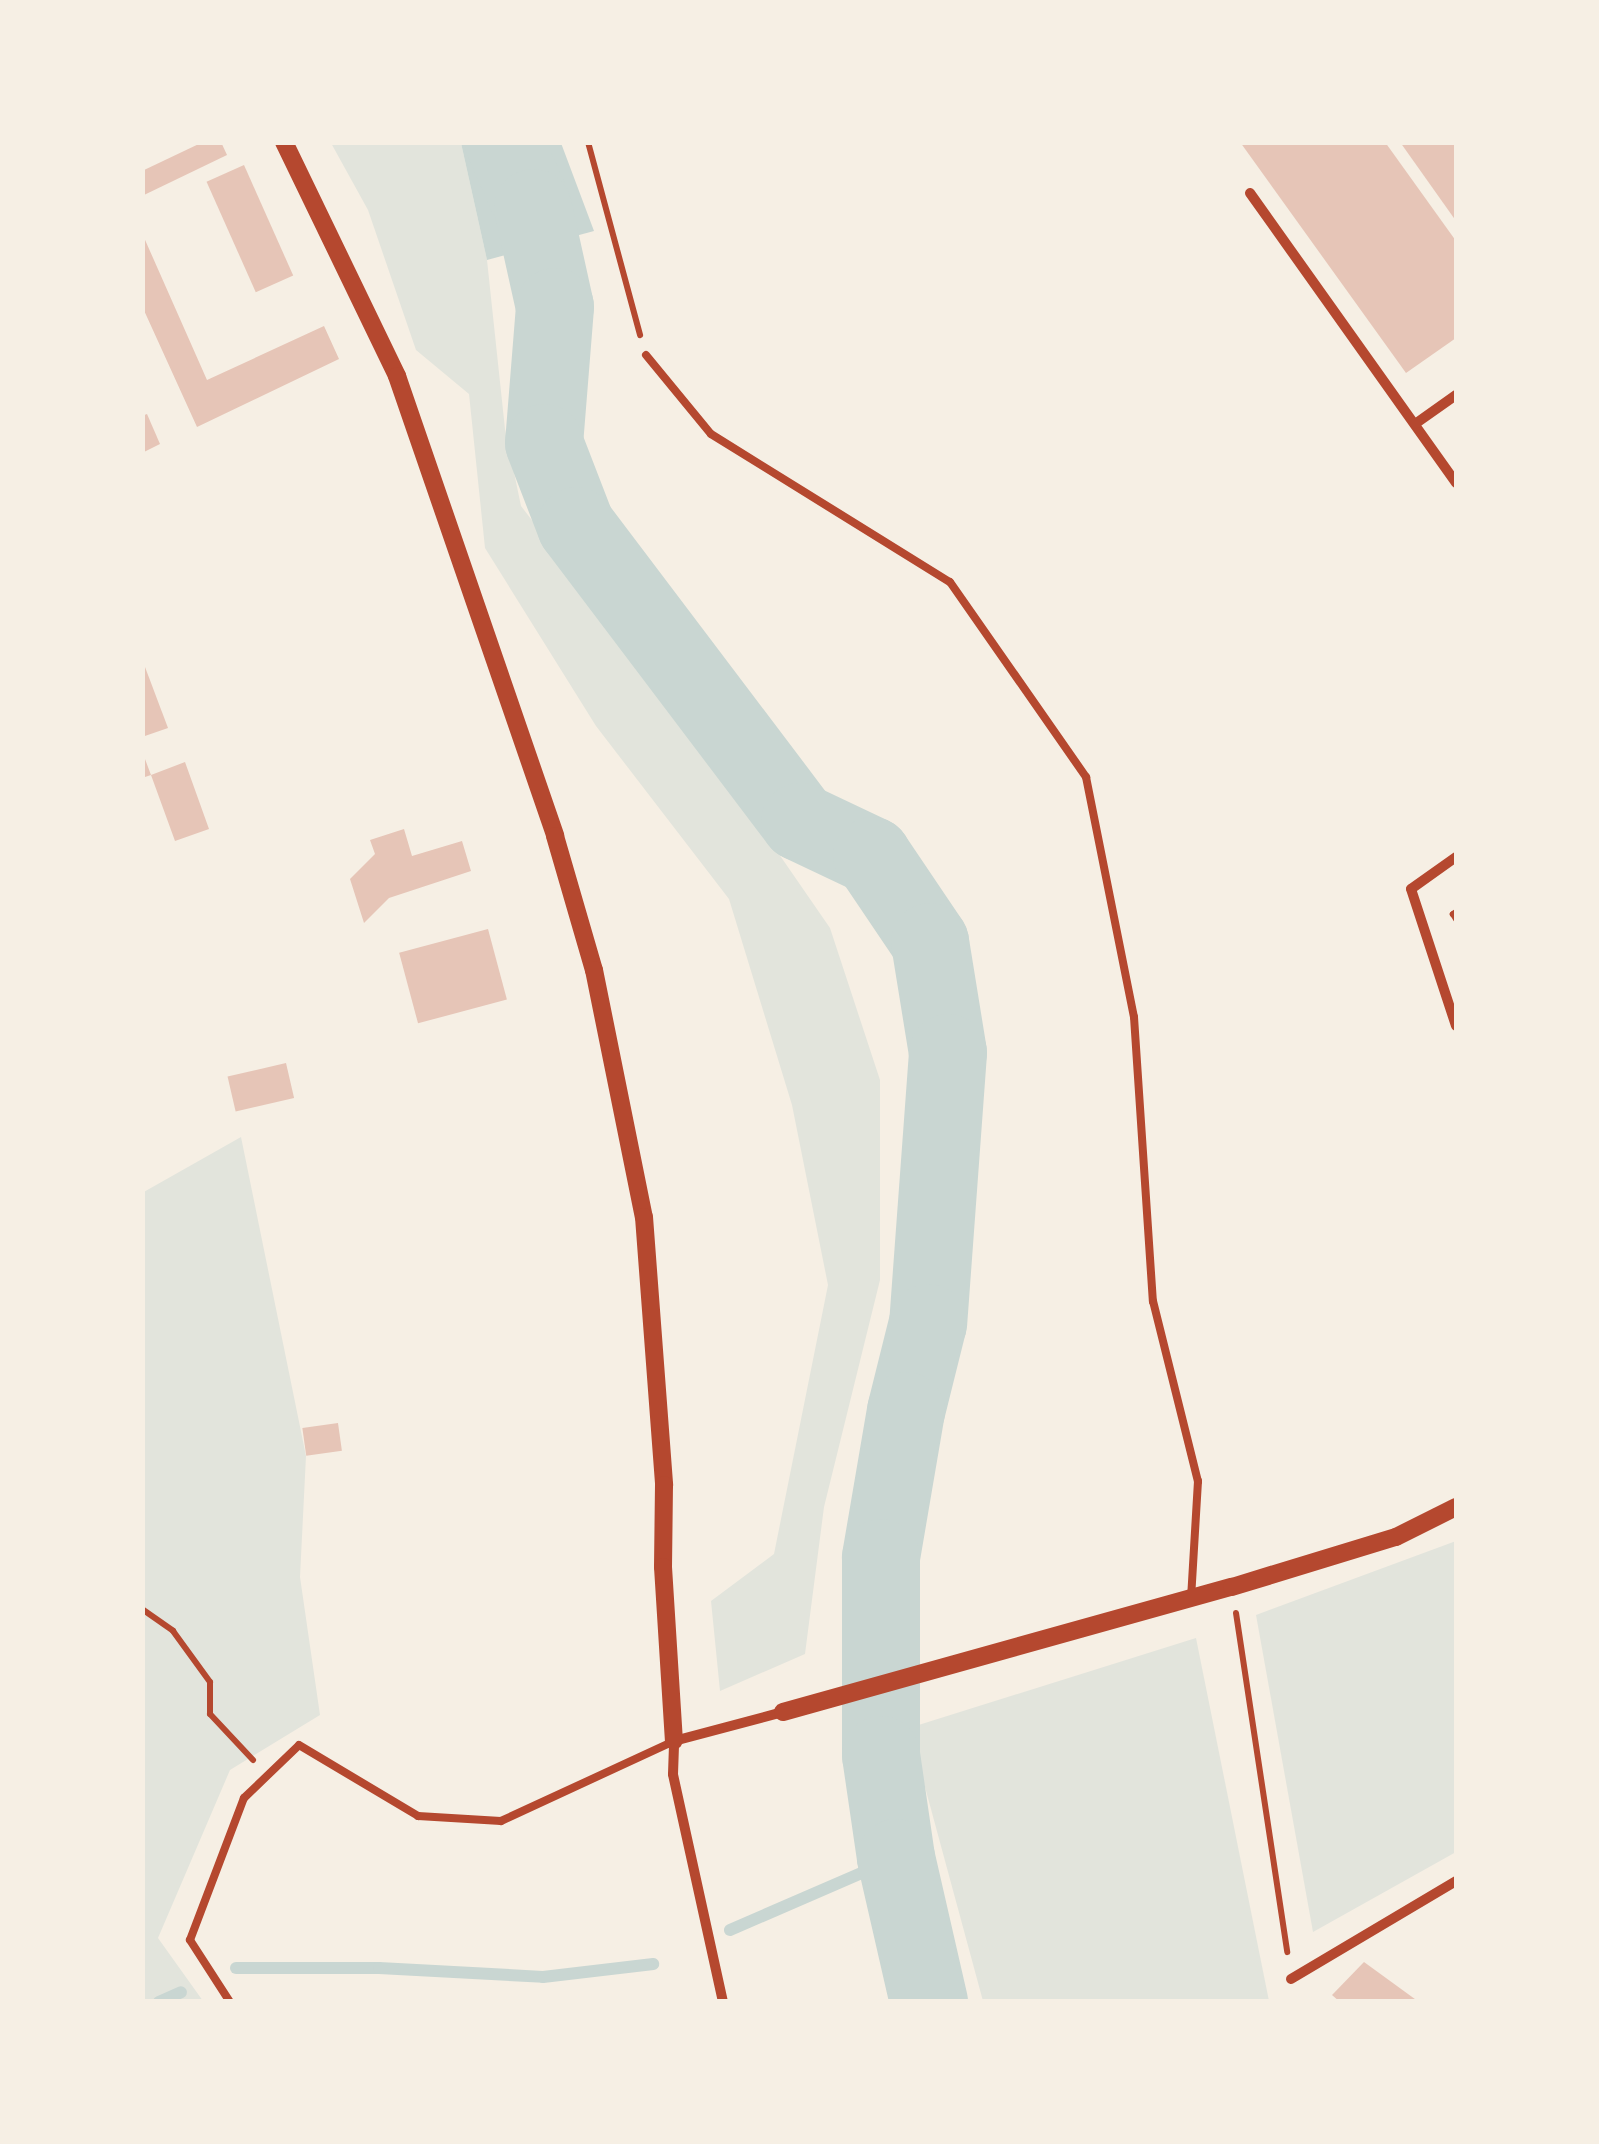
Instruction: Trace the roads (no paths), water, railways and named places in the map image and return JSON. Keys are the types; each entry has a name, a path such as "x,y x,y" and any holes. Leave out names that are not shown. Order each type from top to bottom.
{"street":[{"path":"284,142 397,376 555,836 594,970 644,1217 664,1485 663,1568 673,1774 723,2002"},
{"path":"1250,192 1456,483"},
{"path":"1414,424 1456,395"},
{"path":"1456,857 1410,889 1456,1026"},
{"path":"674,1741 1232,1588 1396,1537 1456,1507"},
{"path":"1291,1979 1456,1882"}],"lane":[{"path":"646,355 711,434 950,582 1086,776 1134,1017 1153,1301 1198,1481 1192,1598"},
{"path":"230,2002 190,1940 244,1798 298,1745 418,1816 501,1821 674,1741"}],"waterway":[{"path":"504,142 533,208 555,307 544,443 576,526 800,822 872,856 930,942 948,1053 928,1323 906,1411 881,1558 881,1755 896,1858 929,2002"},
{"path":"730,1930 896,1858"},
{"path":"236,1968 379,1968 543,1977 653,1964"},
{"path":"159,2002 181,1992"}]}
